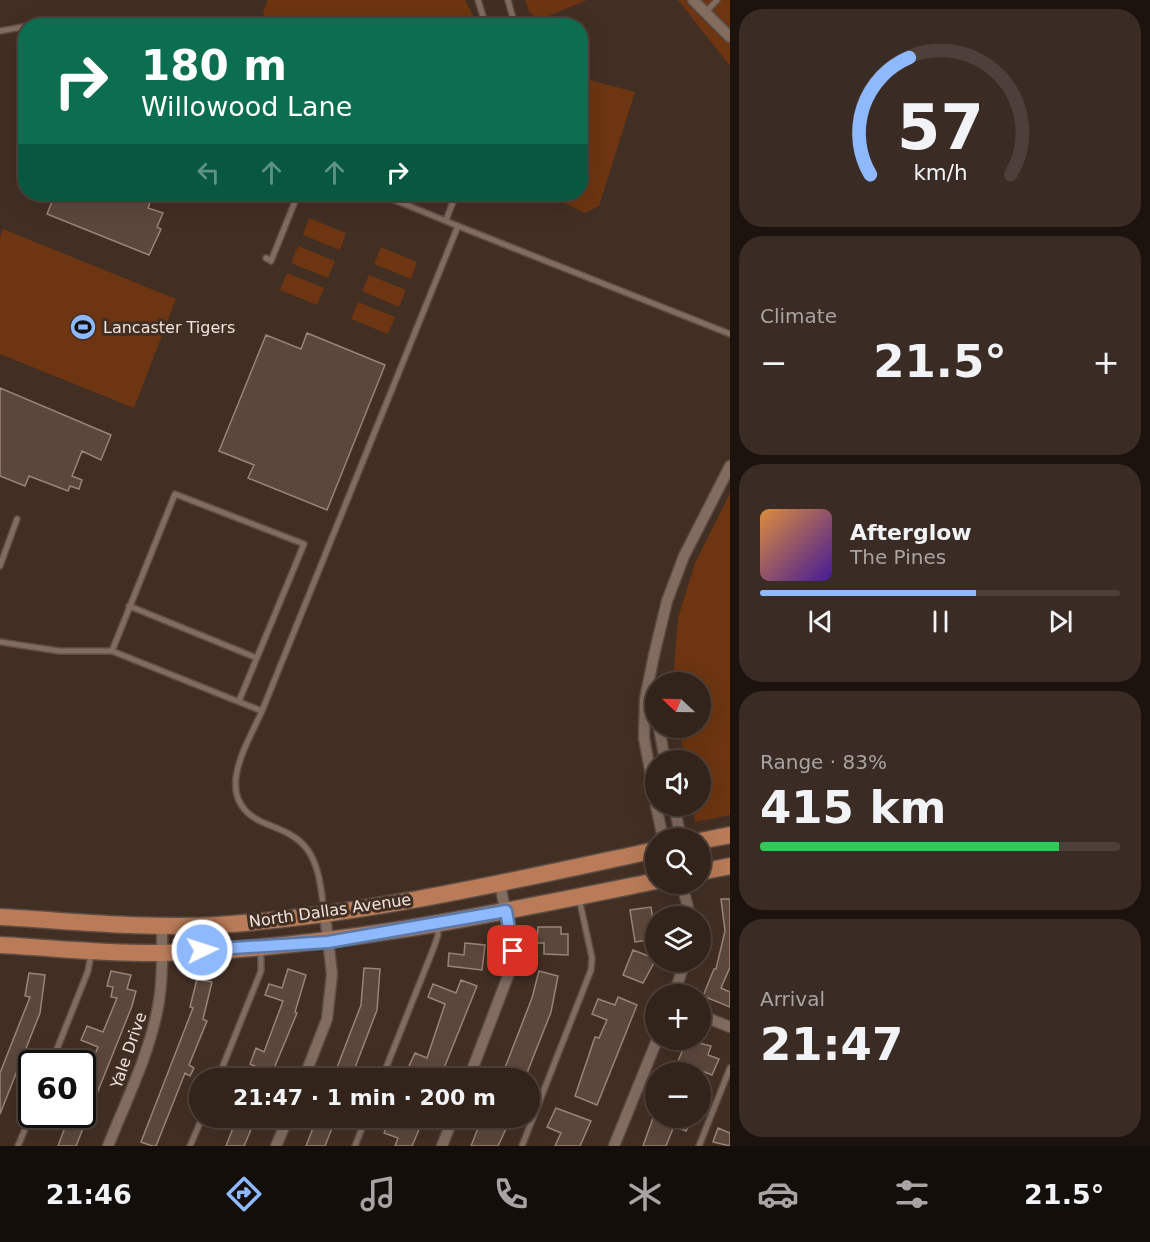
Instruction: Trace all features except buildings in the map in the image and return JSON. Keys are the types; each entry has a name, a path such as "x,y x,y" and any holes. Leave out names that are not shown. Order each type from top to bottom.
{"main road":[{"path":"711,839 730,835"},
{"name":"North Dallas Avenue","path":"0,917 162,925 215,925 325,915 500,884 645,852"},
{"path":"711,870 730,866"},
{"name":"North Dallas Avenue","path":"0,945 162,953 328,942 506,911 645,883"}],"street":[{"path":"693,0 730,37"},
{"path":"653,672 667,601 675,578 730,466"},
{"path":"645,699 644,738 646,750"},
{"path":"473,1068 513,963 500,884"},
{"path":"308,1068 327,1020 332,975 325,915"},
{"name":"Yale Drive","path":"108,1146 149,1045 158,1008 162,925"},
{"path":"711,1019 730,1027"},
{"path":"614,1146 653,1050"},
{"path":"276,1146 284,1128"},
{"path":"442,1146 449,1128"}],"lane":[{"path":"478,0 484,18"},
{"path":"508,0 513,18"},
{"path":"706,12 717,0"},
{"path":"0,30 18,27"},
{"path":"266,258 271,261 282,224 294,201"},
{"path":"398,201 730,334"},
{"path":"446,220 453,201"},
{"path":"325,915 317,869 309,851 285,831 257,820 239,804 233,782 458,226"},
{"path":"165,498 175,494 304,544 239,701"},
{"path":"112,651 175,494"},
{"path":"0,566 17,519"},
{"path":"129,606 257,658"},
{"path":"0,642 59,651 112,651 262,711"},
{"path":"522,1146 591,970 592,958 579,896"},
{"path":"386,1068 434,947 438,935 436,923"},
{"path":"222,1068 261,971 261,946"},
{"path":"57,1050 88,971 92,950"},
{"path":"699,1146 730,1068"},
{"path":"18,1146 25,1128"},
{"path":"190,1146 198,1128"},
{"path":"355,1146 362,1128"}],"shaded area":[{"path":"268,0 465,0 474,18 266,18 263,12"},
{"path":"525,0 587,0 544,18 536,18 530,13"},
{"path":"678,0 730,0 730,66"},
{"path":"588,80 590,80 635,92 599,206 585,213 561,201 588,201"},
{"path":"309,218 346,233 340,250 303,235"},
{"name":"Lancaster Tigers","path":"3,229 176,299 134,408 0,354 0,237"},
{"path":"298,246 335,261 328,278 291,263"},
{"path":"381,247 417,262 411,279 374,264"},
{"path":"287,273 324,288 317,305 280,290"},
{"path":"369,275 406,290 399,307 362,291"},
{"path":"358,302 395,317 388,334 351,319"},
{"path":"730,493 730,815 695,822 694,816 711,816 711,750 683,750 681,738 711,738 711,672 674,672 678,618 695,563"}],"place":[{"name":"Lancaster Tigers","path":"83,327"}],"route":[{"path":"202,950 328,942 506,911 513,951"}]}
